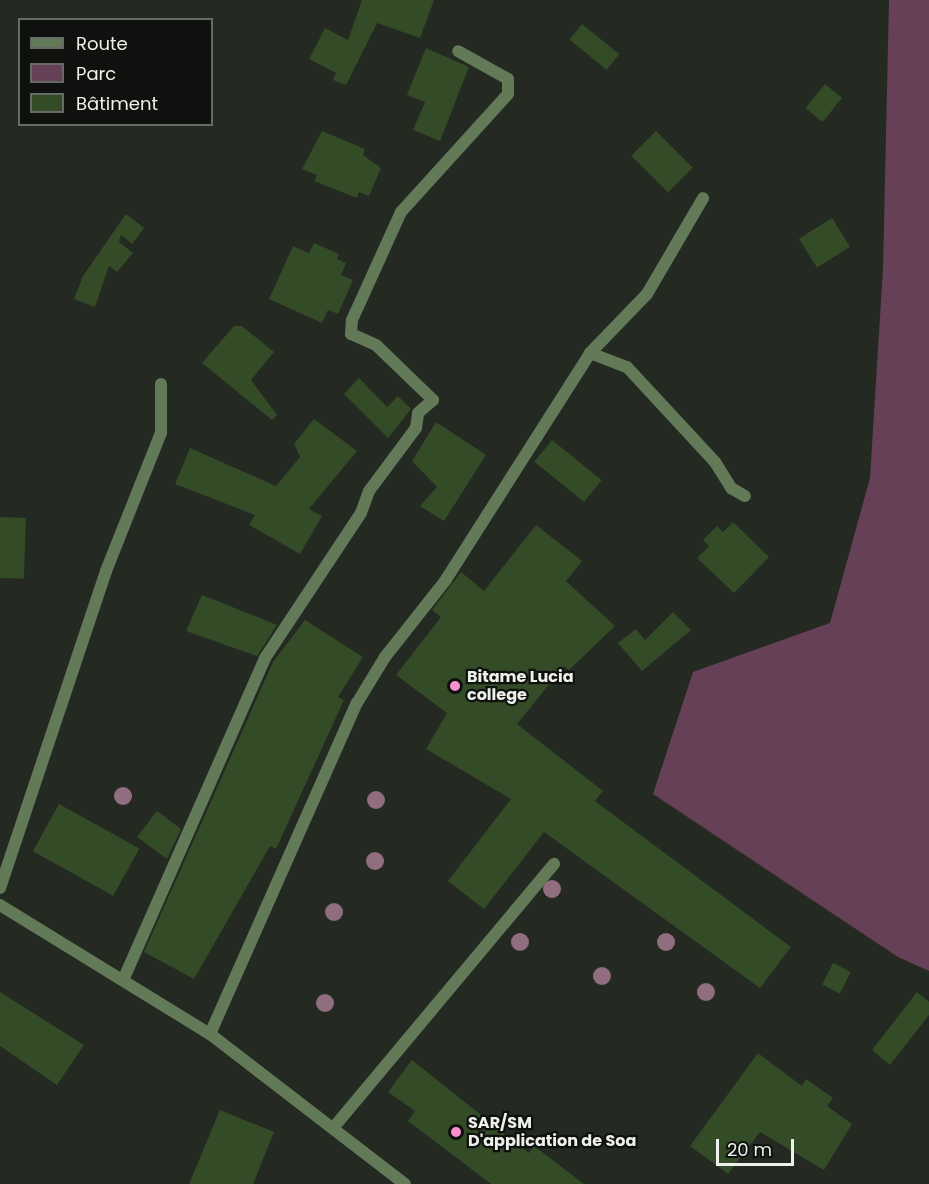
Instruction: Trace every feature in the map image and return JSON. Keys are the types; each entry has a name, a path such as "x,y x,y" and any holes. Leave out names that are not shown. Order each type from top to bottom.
{"street":[{"path":"124,978 265,658 361,513 369,491 416,428 418,413 433,400 376,345 351,334 352,320 401,212 507,94 508,79 458,51"},
{"path":"210,1034 357,703 385,657 445,581 590,353 647,294 703,198"},
{"path":"590,353 627,367 715,462 732,489 745,496"},
{"path":"0,888 106,571 161,433 161,384"},
{"path":"334,1126 554,864"},
{"path":"0,905 124,978 210,1034 334,1126 405,1184"}],"green space":[{"path":"889,0 929,0 929,971 898,957 653,794 693,672 830,623 870,478 883,269"}],"building":[{"path":"362,0 434,0 420,38 377,23 346,85 333,80 336,73 309,59 325,28 348,40"},
{"path":"582,24 619,54 607,70 569,40"},
{"path":"426,48 469,67 440,141 413,130 425,102 407,95"},
{"path":"825,84 842,98 823,122 805,108"},
{"path":"322,131 365,149 363,155 381,168 369,196 359,192 357,198 314,181 317,175 302,169"},
{"path":"656,131 693,168 668,193 631,156"},
{"path":"126,214 144,228 132,244 121,235 119,242 133,253 117,272 109,266 95,307 74,299 83,276"},
{"path":"832,218 850,247 817,268 799,239"},
{"path":"314,243 339,254 337,259 346,263 341,275 353,280 338,314 328,310 322,323 269,299 293,246 309,253"},
{"path":"234,326 242,326 274,352 251,380 277,415 272,420 202,363"},
{"path":"359,378 387,407 398,396 411,409 388,438 344,394"},
{"path":"314,419 357,451 309,509 322,516 300,554 249,525 255,515 175,484 190,448 276,486 300,457 294,444"},
{"path":"436,422 486,455 444,521 420,506 437,487 412,461"},
{"path":"552,440 602,480 584,502 534,462"},
{"path":"0,517 26,518 24,579 0,578"},
{"path":"733,522 769,557 734,593 697,558 709,546 703,540 717,526 723,532"},
{"path":"536,525 582,561 566,581 615,626 569,670 564,666 517,724 603,791 595,801 791,947 760,988 544,832 484,909 448,881 511,799 426,749 447,713 396,675 441,617 432,610 461,572 484,591"},
{"path":"202,595 277,625 257,656 186,631"},
{"path":"673,612 691,630 642,671 618,643 636,629 645,640"},
{"path":"305,620 363,657 338,697 344,700 276,849 270,846 194,979 144,952 273,662"},
{"path":"59,804 139,849 113,896 33,851"},
{"path":"157,811 181,829 167,859 137,837"},
{"path":"833,963 851,972 840,993 822,984"},
{"path":"0,992 84,1045 57,1085 0,1046"},
{"path":"917,992 929,1002 929,1015 890,1065 872,1050"},
{"path":"758,1053 802,1086 806,1079 833,1098 827,1106 852,1124 824,1170 760,1132 728,1174 690,1146"},
{"path":"412,1060 529,1153 534,1146 584,1184 491,1184 408,1121 415,1111 388,1092"},
{"path":"220,1110 274,1132 253,1184 189,1184"}],"place":[{"name":"Bitame Lucia college","path":"455,686"},
{"name":"SAR/SM D'application de Soa","path":"456,1132"}]}
